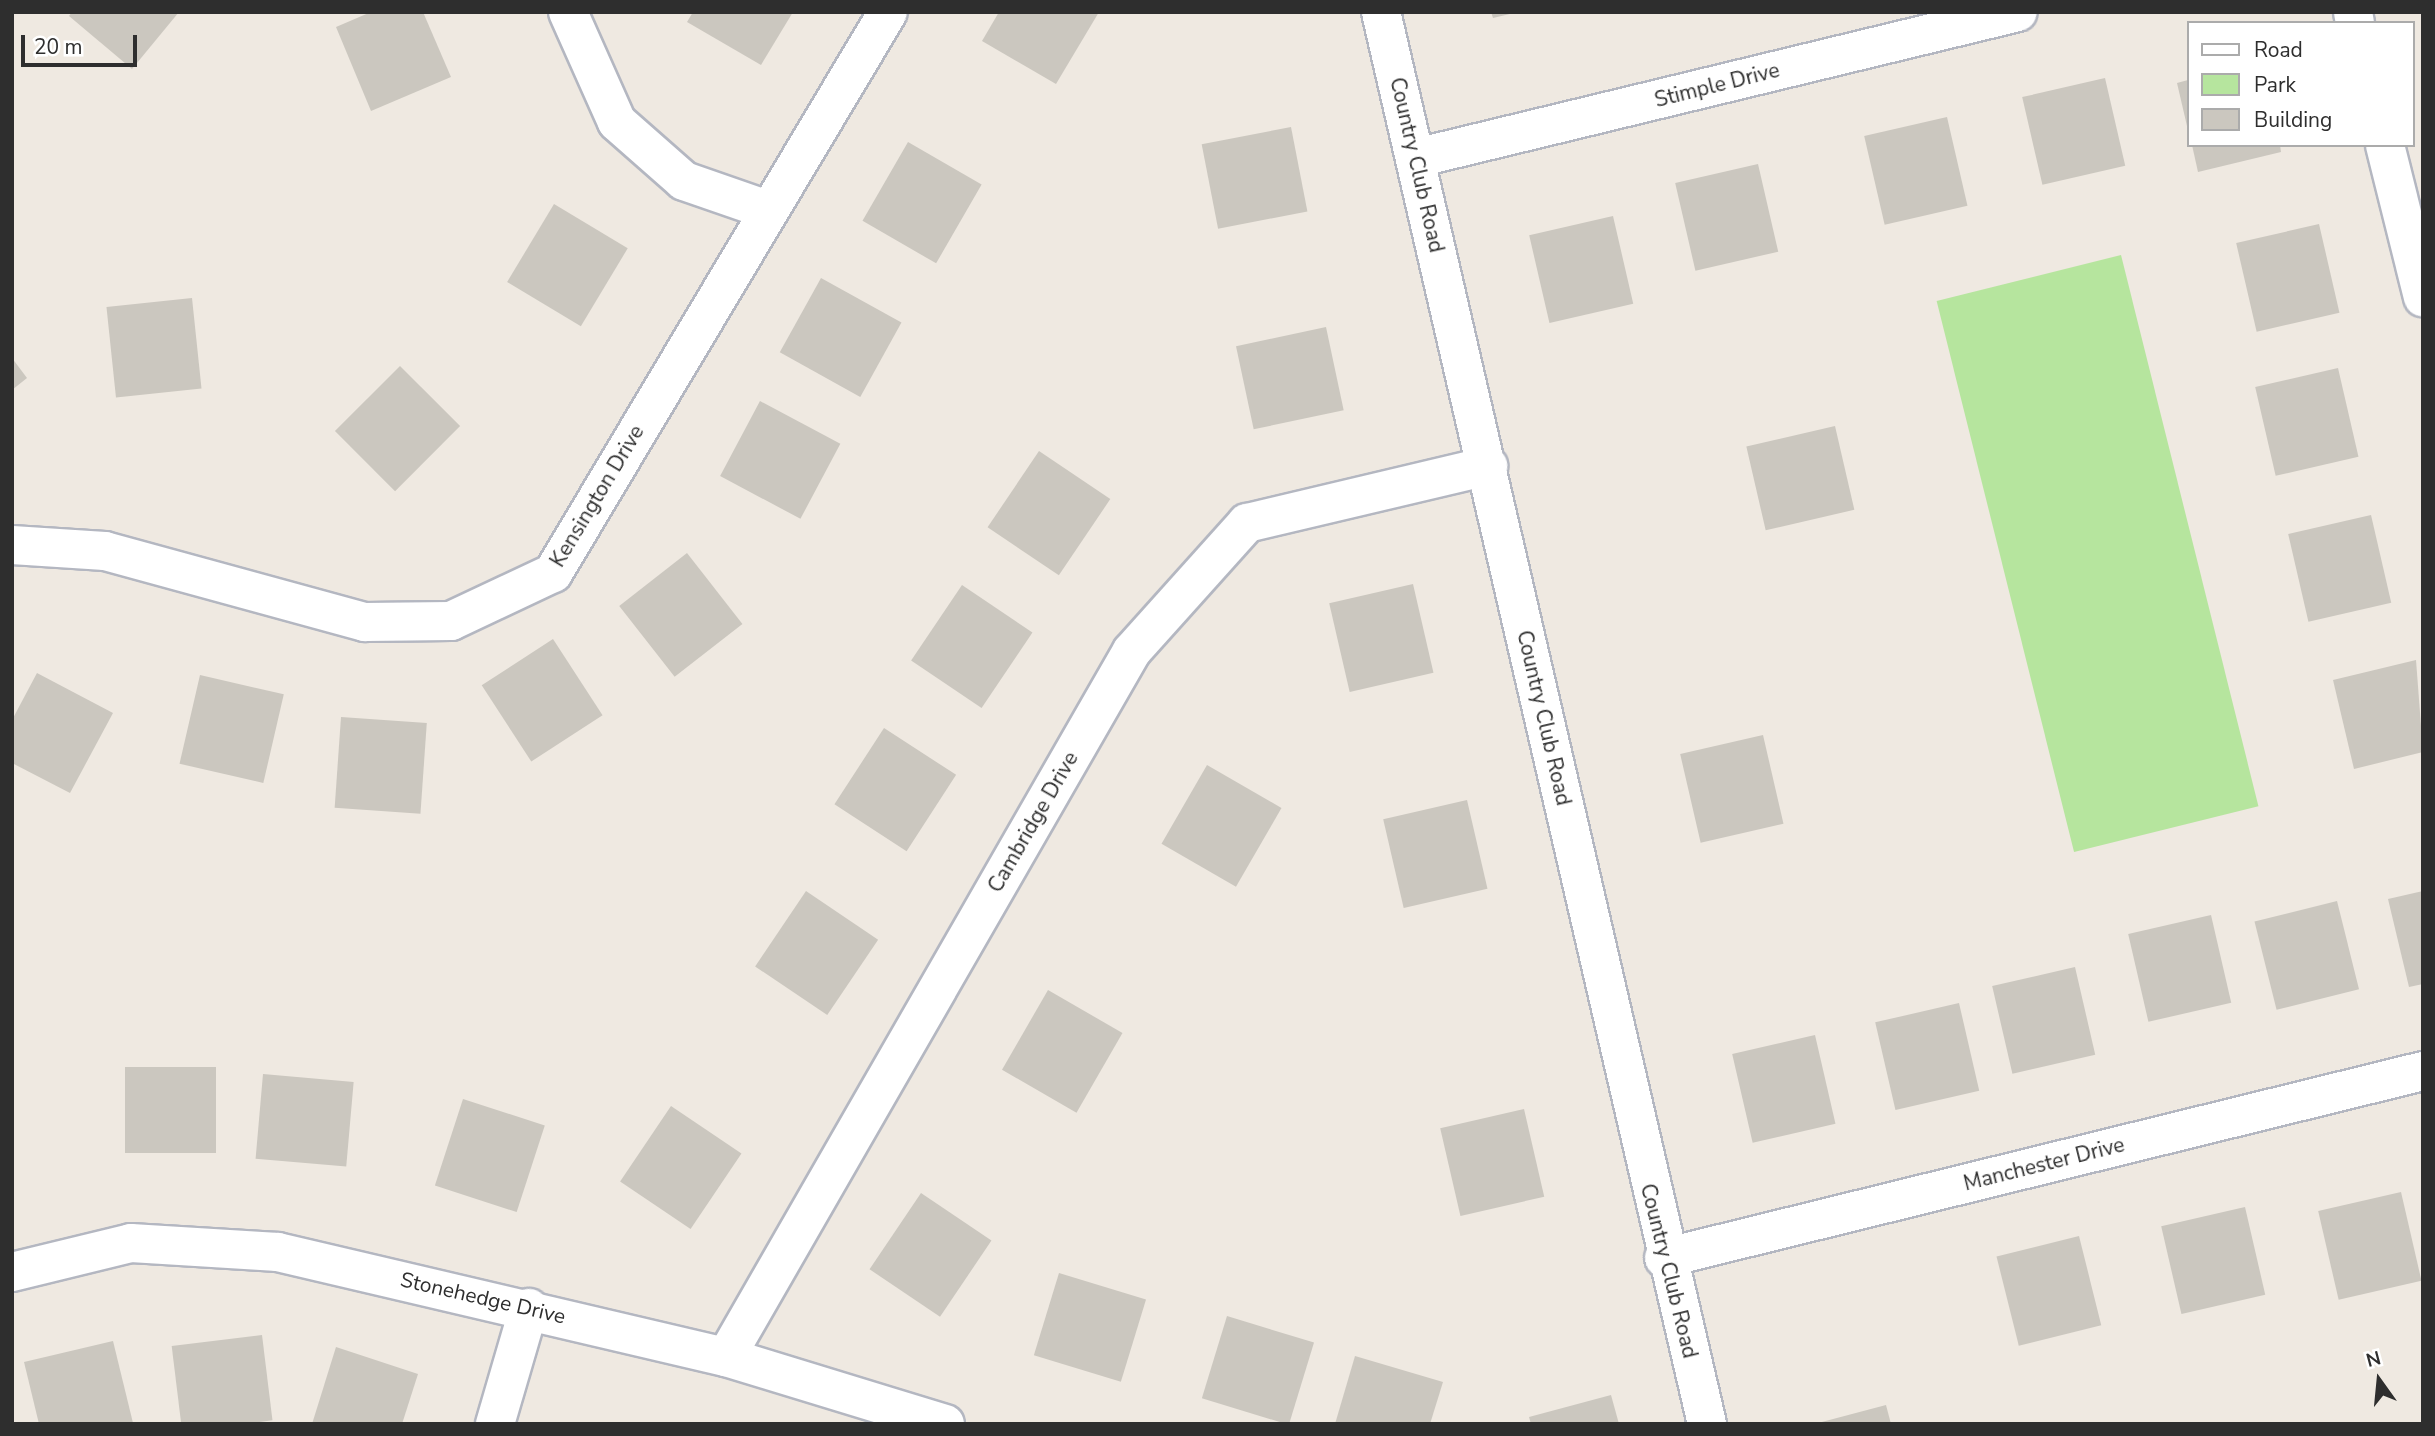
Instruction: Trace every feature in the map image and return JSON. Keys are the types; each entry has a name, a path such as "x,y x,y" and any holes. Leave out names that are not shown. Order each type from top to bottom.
{"street":[{"path":"568,12 617,122 684,181 765,209"},
{"name":"Kensington Drive","path":"12,545 105,551 365,622 451,621 553,573 765,209 888,12"},
{"name":"Country Club Road","path":"1381,12 1488,466 1664,1258 1707,1424"},
{"name":"Stimple Drive","path":"1416,158 2018,12"},
{"path":"2386,147 2423,297"},
{"name":"Cambridge Drive","path":"726,1357 1132,651 1247,523 1488,466"},
{"name":"Manchester Drive","path":"1664,1258 2423,1071"},
{"name":"Stonehedge Drive","path":"12,1272 131,1243 278,1252 529,1308 726,1357 945,1424"},
{"path":"495,1424 529,1308"}],"green space":[{"path":"2121,255 2258,806 2074,852 1937,301"}],"building":[{"path":"72,12 179,12 132,69 69,16"},
{"path":"371,12 423,12 451,77 371,111 336,27"},
{"path":"693,12 793,12 761,65 687,22"},
{"path":"999,12 1099,12 1056,84 982,41"},
{"path":"1491,12 1514,12 1514,13 1493,18"},
{"path":"2105,78 2125,166 2042,185 2022,97"},
{"path":"2186,81 2186,122 2177,83"},
{"path":"1947,117 1967,206 1885,225 1864,136"},
{"path":"1291,127 1307,211 1218,229 1202,144"},
{"path":"908,142 982,184 936,263 862,221"},
{"path":"2192,147 2280,147 2281,152 2198,172"},
{"path":"1758,164 1778,252 1695,271 1675,183"},
{"path":"554,204 628,248 581,326 507,282"},
{"path":"1613,216 1633,304 1549,323 1529,235"},
{"path":"2319,224 2339,313 2257,332 2236,243"},
{"path":"821,278 901,323 860,397 780,352"},
{"path":"192,298 202,389 116,397 106,307"},
{"path":"1326,327 1344,410 1254,429 1236,346"},
{"path":"12,358 27,378 12,390"},
{"path":"400,366 460,426 395,491 335,431"},
{"path":"2338,368 2358,457 2276,476 2255,387"},
{"path":"760,401 840,444 800,519 720,476"},
{"path":"1835,426 1854,510 1766,530 1746,446"},
{"path":"1039,451 1110,499 1059,575 988,527"},
{"path":"2371,515 2391,603 2308,622 2288,534"},
{"path":"687,553 742,624 675,677 619,606"},
{"path":"1413,584 1433,673 1350,692 1329,603"},
{"path":"962,585 1032,633 982,708 911,660"},
{"path":"553,639 603,715 531,762 482,685"},
{"path":"2416,660 2423,752 2354,769 2333,680"},
{"path":"37,673 113,713 70,793 12,763 12,720"},
{"path":"200,675 284,694 263,783 180,764"},
{"path":"341,717 427,723 420,814 335,808"},
{"path":"884,728 956,775 907,851 834,804"},
{"path":"1763,735 1783,824 1701,843 1680,754"},
{"path":"1207,765 1281,808 1236,887 1162,844"},
{"path":"1467,800 1487,889 1404,908 1383,819"},
{"path":"806,891 878,940 827,1015 755,966"},
{"path":"2423,891 2423,984 2409,987 2388,899"},
{"path":"2337,901 2359,989 2277,1010 2255,922"},
{"path":"2211,915 2231,1003 2148,1022 2128,934"},
{"path":"2075,967 2095,1055 2012,1074 1992,986"},
{"path":"1048,990 1122,1033 1076,1113 1002,1070"},
{"path":"1959,1003 1979,1091 1895,1110 1875,1022"},
{"path":"1815,1035 1835,1124 1753,1143 1732,1054"},
{"path":"125,1067 216,1067 216,1153 125,1153"},
{"path":"263,1074 354,1082 346,1167 256,1159"},
{"path":"463,1099 545,1126 517,1212 435,1186"},
{"path":"671,1106 741,1154 691,1229 620,1181"},
{"path":"1524,1109 1544,1197 1460,1216 1440,1128"},
{"path":"2401,1192 2421,1281 2339,1300 2318,1211"},
{"path":"921,1193 991,1241 940,1317 870,1269"},
{"path":"2245,1207 2265,1295 2181,1314 2161,1226"},
{"path":"2079,1236 2101,1325 2019,1346 1997,1257"},
{"path":"1059,1273 1146,1300 1121,1382 1034,1355"},
{"path":"1227,1316 1314,1343 1289,1424 1202,1398"},
{"path":"262,1335 272,1420 243,1424 181,1424 172,1346"},
{"path":"113,1341 133,1423 39,1424 24,1362"},
{"path":"336,1347 418,1374 402,1424 312,1424"},
{"path":"1355,1356 1443,1382 1430,1424 1335,1424"},
{"path":"1611,1395 1619,1424 1531,1424 1529,1417"},
{"path":"1886,1405 1891,1424 1818,1424 1818,1423"}]}
